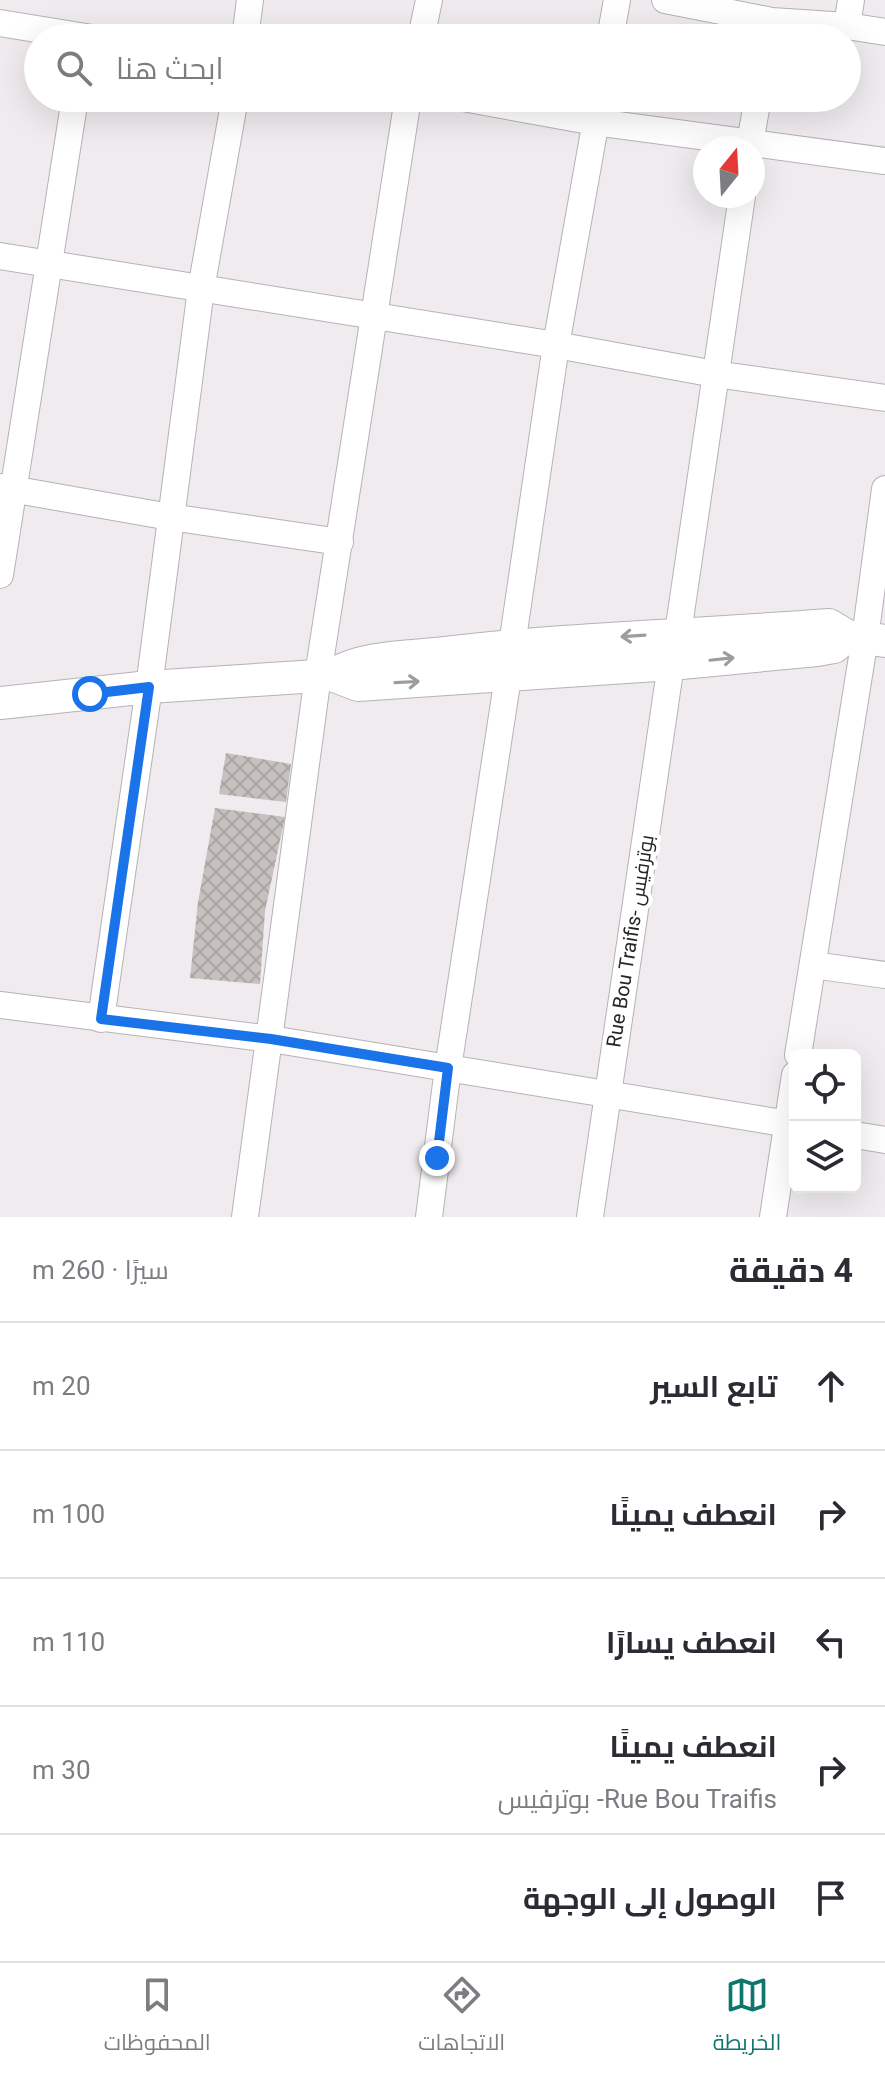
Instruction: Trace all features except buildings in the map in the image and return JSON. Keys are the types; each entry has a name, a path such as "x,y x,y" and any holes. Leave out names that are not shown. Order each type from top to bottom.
{"street":[{"path":"247,24 250,0"},
{"path":"424,24 429,0"},
{"path":"613,24 617,0"},
{"path":"678,1 746,7 765,24"},
{"path":"795,24 849,13 885,32"},
{"path":"0,23 24,27"},
{"path":"0,575 7,488 49,264 73,112"},
{"path":"101,1019 149,687 201,289 233,112"},
{"path":"245,1217 325,675 340,542 372,317 406,112"},
{"path":"429,1217 448,1068 556,345 598,112"},
{"path":"606,112 707,136"},
{"path":"751,136 755,112"},
{"path":"765,148 885,161"},
{"path":"678,633 740,208"},
{"path":"0,256 556,345 715,374 885,398"},
{"path":"7,488 170,517 340,542"},
{"path":"799,1049 866,639 885,489"},
{"path":"0,703 149,687 325,675 358,685 678,633 829,625 866,639"},
{"path":"510,661 671,664 834,647 866,639"},
{"name":"Rue Bou Traifis- بوترفيس","path":"590,1217 671,664"},
{"path":"813,965 885,975"},
{"path":"0,1005 271,1039 789,1124"},
{"path":"773,1217 789,1134"},
{"path":"861,1136 885,1140"}],"route":[{"path":"90,694 149,687 101,1019 271,1039 448,1068 437,1158"}]}
